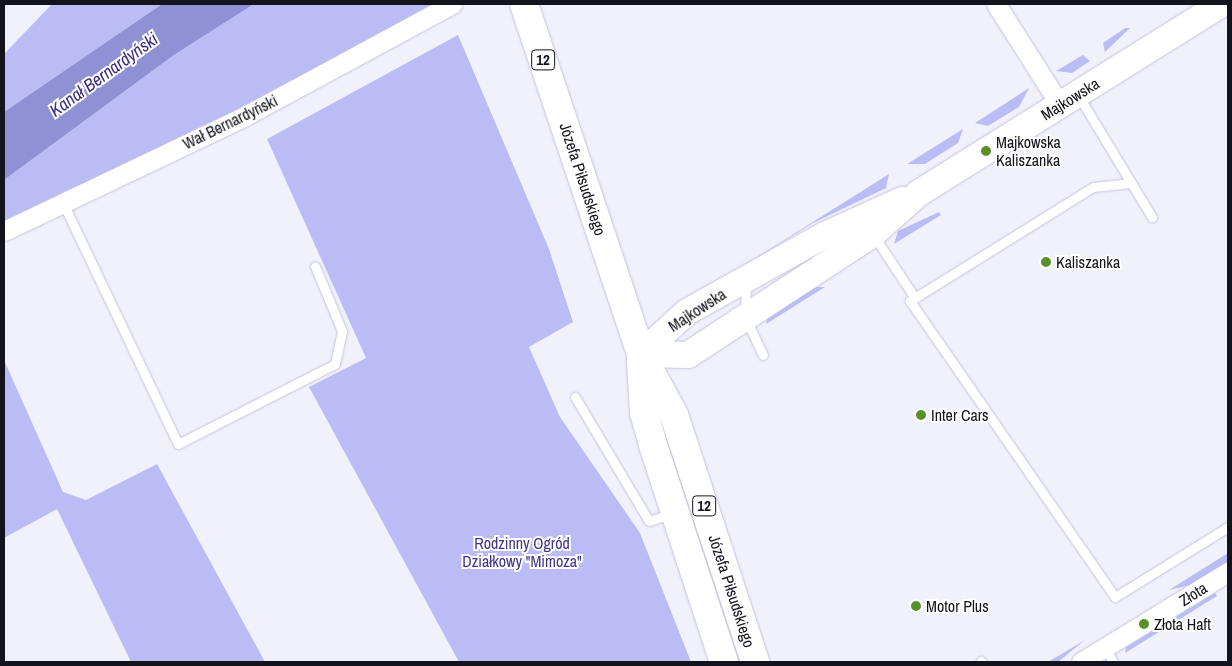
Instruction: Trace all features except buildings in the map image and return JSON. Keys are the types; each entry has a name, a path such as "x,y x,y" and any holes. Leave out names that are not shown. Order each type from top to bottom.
{"main road":[{"name":"Józefa Piłsudskiego","path":"524,4 641,354 674,415 755,662"},
{"name":"Majkowska","path":"641,354 688,355 873,234 919,194 1222,4"},
{"name":"Majkowska","path":"641,354 672,322 747,278 867,214 919,194"},
{"name":"Józefa Piłsudskiego","path":"641,354 644,412 673,513 724,662"}],"street":[{"name":"Wał Bernardyński","path":"4,231 251,113 452,4"},
{"path":"996,4 1069,100"},
{"name":"Złota","path":"1081,662 1109,655 1228,572"}],"lane":[{"path":"1069,100 1131,183 1152,217"},
{"path":"1131,183 1093,187 910,302 1115,597 1228,527"},
{"path":"64,203 178,444 335,364 342,331 314,266"},
{"path":"873,234 915,298"},
{"path":"747,278 745,317 763,355"},
{"path":"575,398 649,521 673,513"}],"green space":[{"path":"52,4 162,4 4,112 4,54"},
{"path":"254,4 436,4 214,122 4,221 4,180 174,55"},
{"path":"1125,28 1130,28 1105,52 1103,43"},
{"name":"Rodzinny Ogród Działkowy \"Mimoza\"","path":"458,35 549,249 573,322 529,347 560,417 640,533 691,662 459,662 309,387 366,358 267,139"},
{"path":"1083,55 1090,61 1072,73 1056,71"},
{"path":"1029,88 1019,107 988,126 975,123"},
{"path":"963,129 958,143 925,164 907,164"},
{"path":"889,174 886,188 813,223 703,291"},
{"path":"939,212 941,215 894,244 898,231"},
{"path":"816,287 825,287 766,324 768,316"},
{"path":"4,360 63,492 86,500 157,464 265,662 131,662 57,509 4,538"},
{"path":"1228,553 1228,562 1190,585 1169,590"},
{"path":"1215,593 1217,596 1125,653 1126,647"},
{"path":"1085,640 1058,662 1048,662"}],"water":[{"name":"Kanał Bernardyński","path":"162,4 254,4 174,55 4,180 4,112"}],"place":[{"name":"Majkowska Kaliszanka","path":"986,151"},
{"name":"Kaliszanka","path":"1046,262"},
{"name":"Inter Cars","path":"921,415"},
{"name":"Motor Plus","path":"916,606"},
{"name":"Złota Haft","path":"1144,624"}]}
